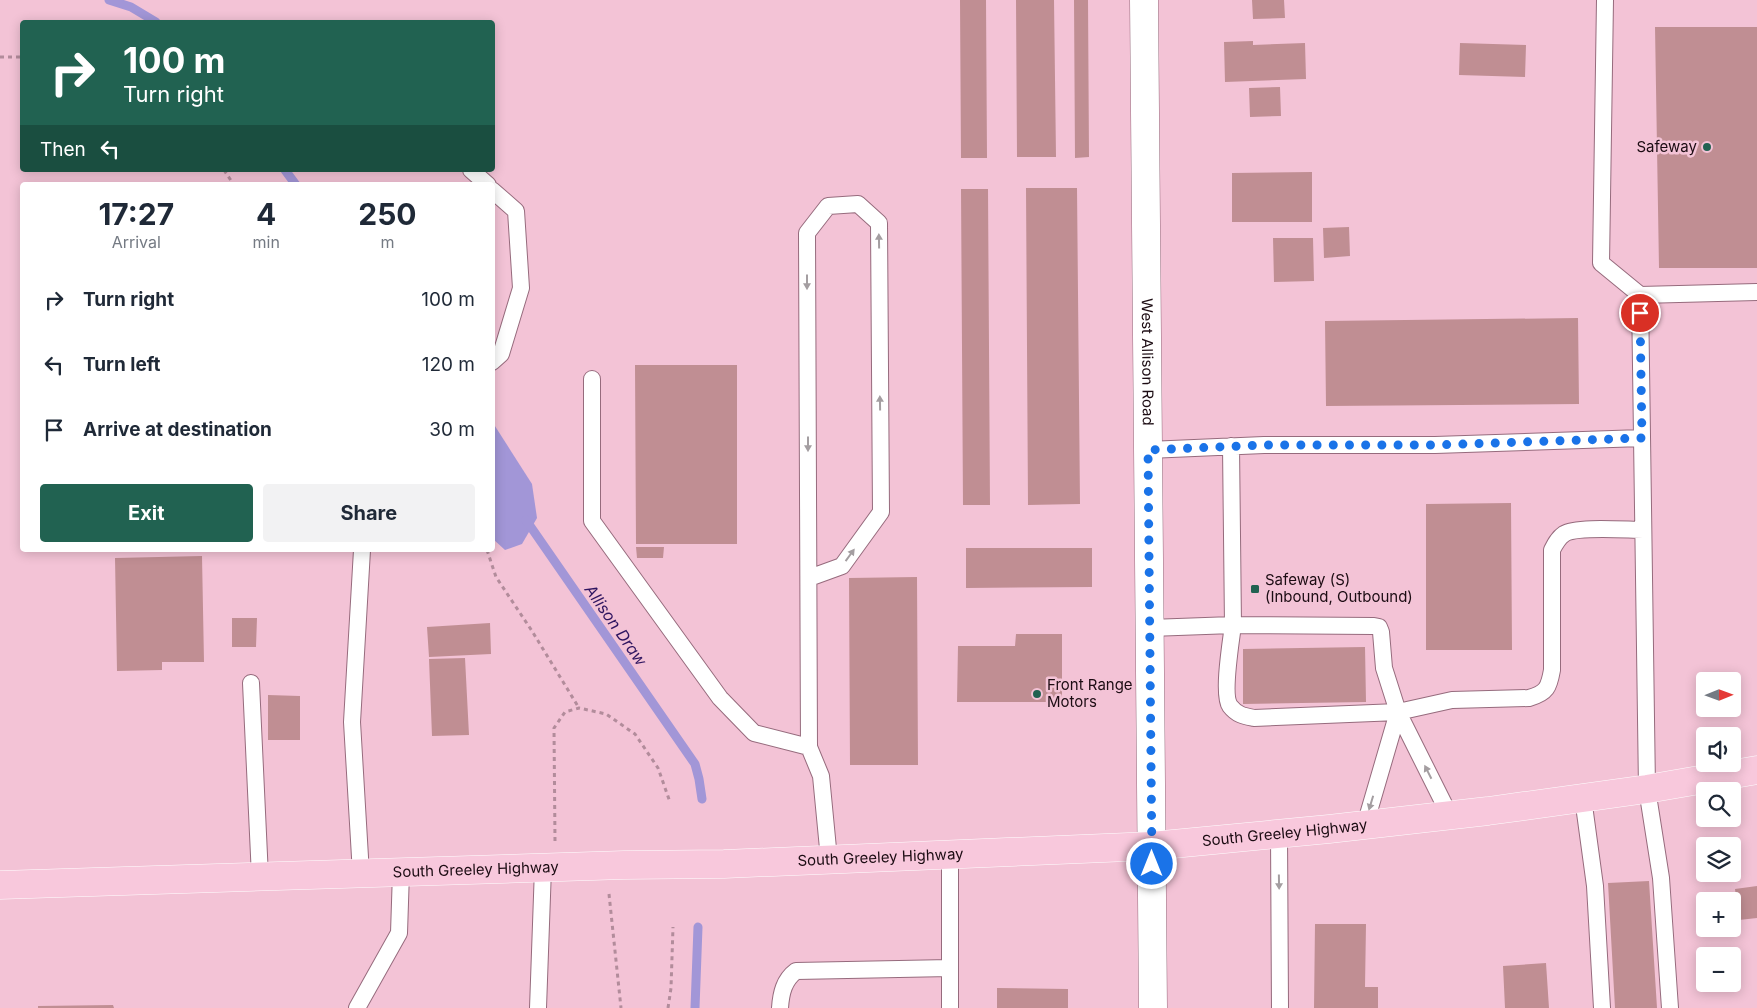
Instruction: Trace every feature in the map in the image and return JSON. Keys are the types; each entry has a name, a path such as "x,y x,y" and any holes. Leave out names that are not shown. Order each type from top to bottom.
{"highway":[{"name":"South Greeley Highway","path":"0,885 724,864 1152,846 1450,816 1647,789 1757,770"}],"street":[{"name":"West Allison Road","path":"1144,0 1152,1008"}],"lane":[{"path":"1605,0 1601,263 1640,295 1757,292"},
{"path":"473,172 485,182"},
{"path":"495,193 516,211 521,288 500,354 495,359"},
{"path":"808,578 842,566 882,512 879,223 858,204 828,206 807,233 808,578 809,747 821,776 829,859"},
{"path":"1640,295 1647,789 1661,878 1670,1008"},
{"path":"592,379 592,521 720,698 754,733 809,747"},
{"path":"1148,450 1231,446 1435,445 1642,438"},
{"path":"1231,446 1233,625 1226,686 1229,705 1239,715 1254,718 1398,712 1452,700 1529,698 1540,695 1549,686 1552,670 1552,550 1557,540 1565,533 1577,530 1643,530"},
{"path":"361,874 352,722 362,552"},
{"path":"1150,628 1233,625 1378,627 1381,632 1384,668 1398,712 1450,816"},
{"path":"251,683 260,877"},
{"path":"1365,825 1398,712"},
{"path":"1582,798 1595,886 1602,1008"},
{"path":"1279,834 1280,1008"},
{"path":"950,854 950,1008"},
{"path":"538,1008 549,868"},
{"path":"357,1008 399,932 401,872"},
{"path":"780,1008 784,987 789,976 796,971 950,968"}],"path":[{"path":"0,57 20,57"},
{"path":"488,552 496,577 532,631 579,708"},
{"path":"549,868 554,728 565,712 579,708 606,714 635,734 658,768 670,802"},
{"path":"606,866 621,1008"},
{"path":"668,1008 671,988 673,927"}],"shaded area":[{"path":"495,426 532,484 537,518 522,544 505,550 495,541"}],"building":[{"path":"960,0 986,0 987,158 961,158"},
{"path":"1016,0 1054,0 1056,157 1017,157"},
{"path":"1074,0 1088,0 1089,157 1075,158"},
{"path":"1252,0 1284,0 1285,18 1253,19"},
{"name":"Safeway","path":"1655,27 1757,27 1757,268 1659,268"},
{"path":"1253,41 1253,45 1305,43 1306,79 1225,82 1224,42"},
{"path":"1460,43 1526,45 1525,77 1459,75"},
{"path":"1280,87 1281,116 1250,117 1249,88"},
{"path":"1312,172 1312,222 1232,222 1232,173"},
{"path":"1026,188 1077,188 1080,504 1028,505"},
{"path":"961,189 988,189 990,505 963,505"},
{"path":"1349,227 1350,256 1324,258 1323,228"},
{"path":"1273,238 1313,238 1314,281 1274,282"},
{"path":"1578,318 1579,404 1326,406 1325,321"},
{"path":"635,365 737,365 737,544 636,544"},
{"path":"1511,503 1512,650 1426,650 1426,504"},
{"path":"636,547 664,547 663,558 637,558"},
{"path":"966,548 1092,548 1092,587 966,588"},
{"path":"202,556 204,662 162,662 162,670 117,671 115,558"},
{"path":"917,577 918,765 850,765 849,578"},
{"path":"232,618 257,618 256,647 232,647"},
{"path":"490,623 491,654 429,657 427,627"},
{"path":"1016,634 1062,634 1062,702 957,702 958,646 1015,646"},
{"path":"1365,647 1366,702 1243,704 1243,649"},
{"path":"465,658 469,735 432,736 429,659"},
{"path":"268,695 300,696 300,740 268,740"},
{"path":"1649,881 1657,1008 1615,1008 1608,883"},
{"path":"1757,886 1757,918 1741,920 1741,892 1735,892 1735,889"},
{"path":"1315,924 1366,924 1365,987 1378,987 1378,1008 1314,1008"},
{"path":"1546,963 1549,1008 1505,1008 1503,966"},
{"path":"997,988 1068,989 1068,1008 997,1008"},
{"path":"113,1005 114,1008 38,1008 38,1006"}],"waterway":[{"name":"Allison Draw","path":"109,0 131,7 153,20"},
{"name":"Allison Draw","path":"286,172 294,182"},
{"name":"Allison Draw","path":"526,520 695,764 702,799"},
{"name":"Allison Draw","path":"695,1008 698,927"}],"place":[{"name":"Safeway","path":"1707,147"},
{"name":"Safeway (S) (Inbound, Outbound)","path":"1255,589"},
{"name":"Front Range Motors","path":"1037,694"}],"route":[{"path":"1152,864 1148,450 1264,445 1435,445 1642,438 1640,313"}]}
